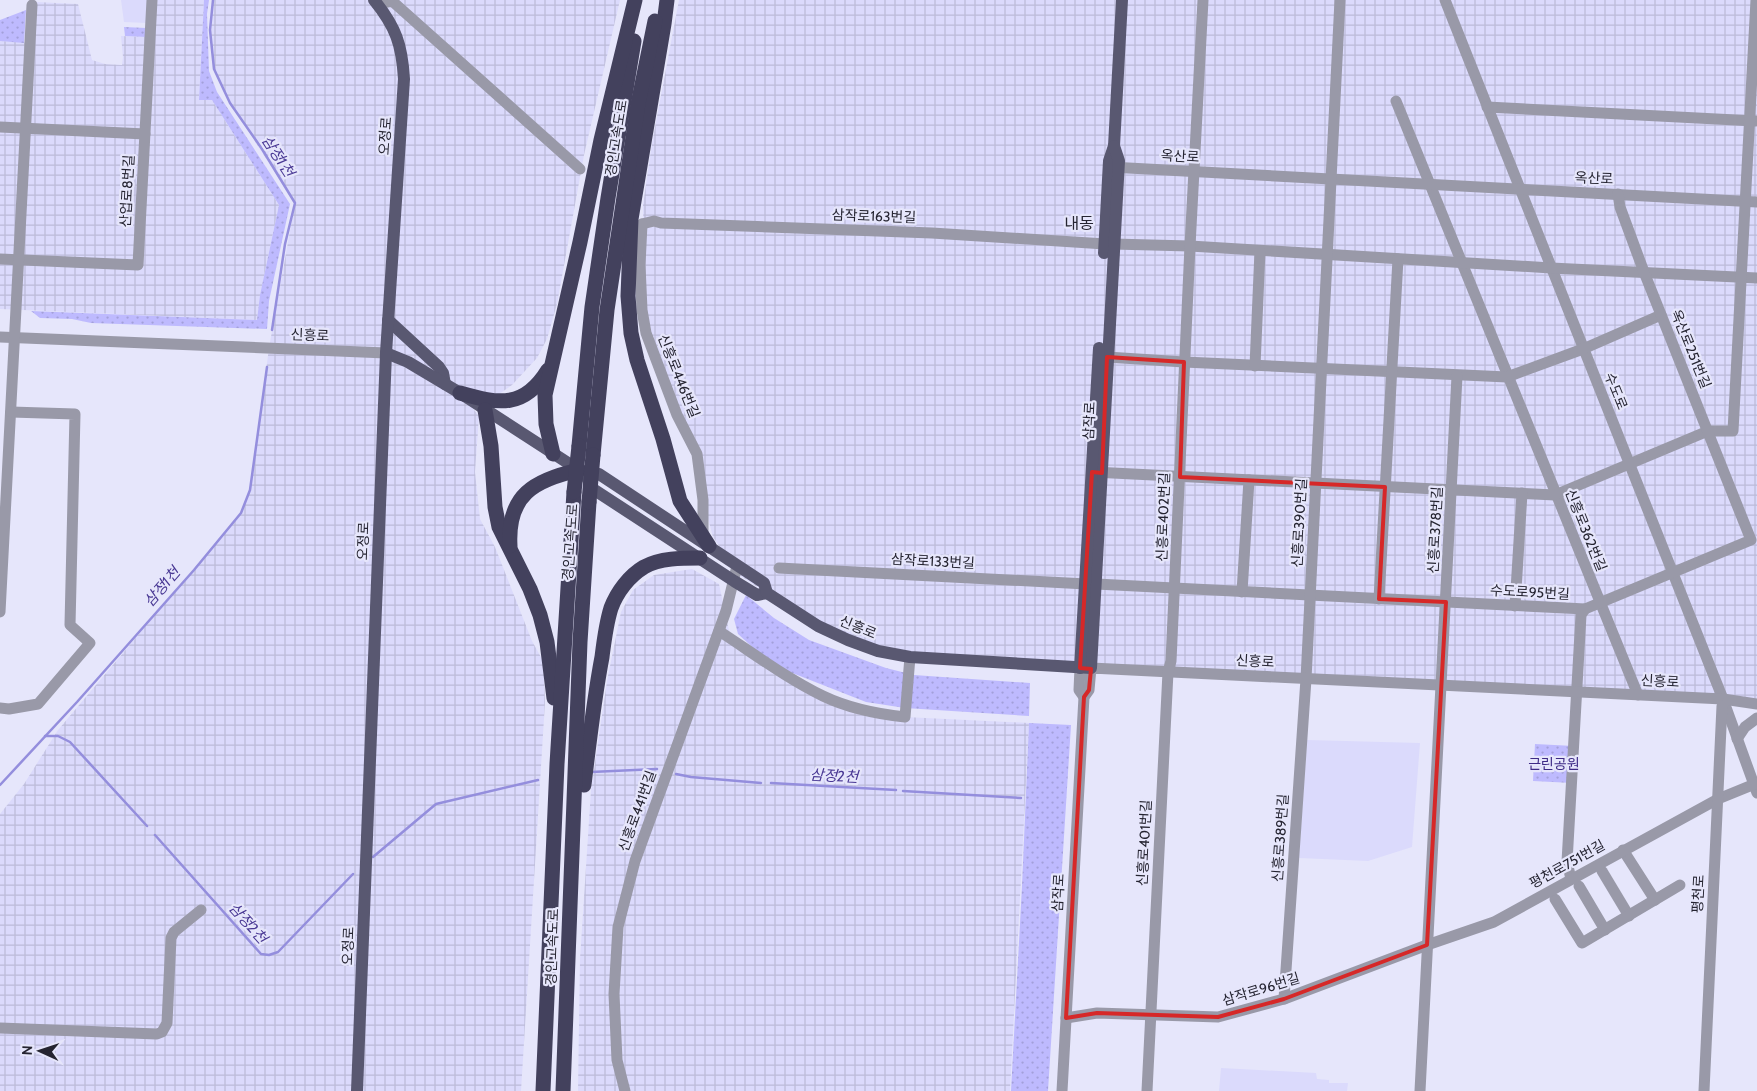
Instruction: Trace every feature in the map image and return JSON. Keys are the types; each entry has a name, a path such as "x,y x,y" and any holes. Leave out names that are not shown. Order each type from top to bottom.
{"highway":[{"path":"553,454 548,435 545,396 603,131 635,0"},
{"name":"경인고속도로","path":"543,1091 557,764 574,492 592,307 609,188 641,0"},
{"name":"경인고속도로","path":"563,1091 580,642 593,454 607,310 621,212 638,104 659,0"},
{"path":"667,0 631,220 628,296 637,360 663,439 680,501 706,541"},
{"path":"460,393 489,401 509,401 527,394 535,388 551,365"},
{"path":"485,410 491,446 495,507 499,527 530,589 548,642 554,697 557,764"},
{"path":"511,553 510,534 513,515 525,493 545,479 556,475 582,472"},
{"path":"571,881 593,702 611,608 626,583 644,567 664,561 700,558"}],"main road":[{"name":"삼작로","path":"1086,668 1113,168 1109,161 1114,146 1122,0"},
{"name":"오정로","path":"357,1091 386,353 404,79 402,56 396,33 376,2"},
{"name":"삼작로","path":"1097,472 1107,357 1109,244"},
{"path":"388,320 439,367 446,384"},
{"name":"신흥로","path":"386,353 408,362 446,384 582,472 599,474 706,541 737,566 764,583 767,592 818,626 848,640 878,651 910,657 1086,668"},
{"name":"신흥로","path":"582,472 593,489 734,581 757,595 767,592"}],"street":[{"name":"산업로8번길","path":"20,260 138,265 152,0"},
{"name":"신흥로402번길","path":"1168,672 1172,661 1184,362 1203,0"},
{"name":"신흥로390번길","path":"1306,679 1340,0"},
{"name":"수도로","path":"1445,0 1756,787"},
{"path":"1097,472 1555,495 1708,431 1733,431 1742,277 1751,201 1756,0"},
{"path":"376,2 392,1 580,169"},
{"path":"0,612 16,338 32,5"},
{"path":"1396,101 1430,185"},
{"path":"1487,107 1753,121"},
{"path":"0,127 145,134"},
{"name":"옥산로","path":"1113,168 1751,201"},
{"name":"신흥로362번길","path":"1430,185 1638,695"},
{"name":"옥산로251번길","path":"1618,194 1620,207 1644,272 1751,540 1672,573"},
{"name":"삼작로163번길","path":"640,222 654,221 661,223 932,234 1109,244 1190,246 1644,272"},
{"name":"신흥로446번길","path":"640,222 640,265 643,318 646,333 677,415 698,454 706,541"},
{"path":"1255,366 1260,251"},
{"path":"0,259 20,260"},
{"path":"1379,599 1398,259"},
{"path":"1644,272 1757,278"},
{"path":"1107,357 1255,366 1507,377 1661,315"},
{"name":"신흥로","path":"0,337 386,353"},
{"name":"신흥로378번길","path":"1420,1091 1458,376"},
{"path":"0,708 9,709 38,704 90,643 70,625 74,414 11,412"},
{"path":"1242,592 1249,480"},
{"path":"1515,606 1522,493"},
{"name":"신흥로441번길","path":"625,1091 617,1060 614,994 618,927 635,861 719,631 737,566"},
{"name":"삼작로133번길","path":"779,568 1175,588"},
{"name":"수도로95번길","path":"1175,588 1585,609 1672,573"},
{"path":"1585,609 1581,615 1567,862 1575,883 1605,930"},
{"path":"719,631 772,665 776,670 825,697 862,710 905,717 910,657"},
{"name":"신흥로","path":"1086,668 1722,699 1757,704"},
{"name":"삼작로","path":"1062,1091 1084,697 1079,690 1086,668"},
{"name":"신흥로401번길","path":"1147,1091 1168,672"},
{"name":"신흥로389번길","path":"1284,999 1306,679"},
{"name":"평천로","path":"1704,1091 1722,699"},
{"path":"1737,739 1745,726 1757,718"},
{"name":"평천로751번길","path":"1427,945 1494,922 1575,883 1623,850 1718,799 1756,787"},
{"path":"1623,850 1655,900"},
{"path":"1602,871 1628,916"},
{"path":"1555,899 1582,943 1680,885"},
{"path":"0,1028 158,1034 162,1032 167,1023 171,938 174,932 201,910"},
{"name":"삼작로96번길","path":"1066,1018 1097,1012 1218,1017 1284,999 1427,945"}],"highlighted area":[{"path":"1107,357 1184,362 1180,477 1385,487 1379,599 1446,602 1427,945 1284,999 1218,1017 1097,1013 1066,1018 1084,697 1089,690 1091,669 1080,668 1092,472 1102,473"}],"shaded area":[{"path":"121,0 148,0 147,23 124,22"},
{"path":"148,0 204,0 199,99 212,100 279,205 260,295 257,320 0,309 0,41 34,43 36,2 78,4 92,60 105,64 122,65 121,36 146,37"},
{"path":"213,0 620,0 584,155 557,304 547,339 537,358 512,385 489,401 461,394 479,416 475,472 480,519 495,547 532,641 542,659 544,676 545,702 521,1091 0,1091 0,814 24,784 58,730 241,513 250,490 269,348 295,203 230,103 214,69 210,30"},
{"path":"679,0 1757,0 1757,704 910,657 818,626 739,575 713,537 703,500 697,454 646,333 643,205 652,143"},
{"path":"692,569 719,584 730,635 758,657 850,707 905,717 1029,723 1010,1091 578,1091 580,959 591,790 607,681 621,612 633,590 654,575"},
{"path":"1307,740 1420,743 1412,847 1368,861 1299,858"},
{"path":"1221,1068 1316,1073 1317,1079 1329,1080 1329,1083 1348,1083 1347,1091 1219,1091"}],"green space":[{"path":"204,0 209,0 207,14 209,71 217,92 290,204 269,301 267,329 91,323 72,319 40,318 31,311 257,320 260,295 279,205 212,100 199,100"},
{"path":"26,10 24,43 0,41 0,20"},
{"path":"124,27 146,28 146,37 125,36"},
{"path":"746,595 774,618 809,640 886,668 914,675 1030,683 1029,716 905,708 866,702 772,665 738,634 734,619"},
{"path":"1029,723 1071,725 1048,1091 1011,1091"},
{"name":"근린공원","path":"1535,744 1574,746 1572,783 1533,781"}],"waterway":[{"name":"삼정1천","path":"213,0 210,30 214,69 230,103 262,149 295,203 285,244 272,330"},
{"name":"삼정1천","path":"0,785 77,702 194,570 241,513 250,490 267,367"},
{"name":"삼정2천","path":"45,736 58,736 70,742 147,826"},
{"name":"삼정2천","path":"591,772 657,769"},
{"name":"삼정2천","path":"676,774 761,783"},
{"name":"삼정2천","path":"373,857 436,804 538,780"},
{"name":"삼정2천","path":"771,783 896,790"},
{"name":"삼정2천","path":"903,791 1021,798"},
{"name":"삼정2천","path":"155,835 261,954 269,955 278,952 353,874"}],"district":[{"name":"내동","path":"1079,223"}]}
